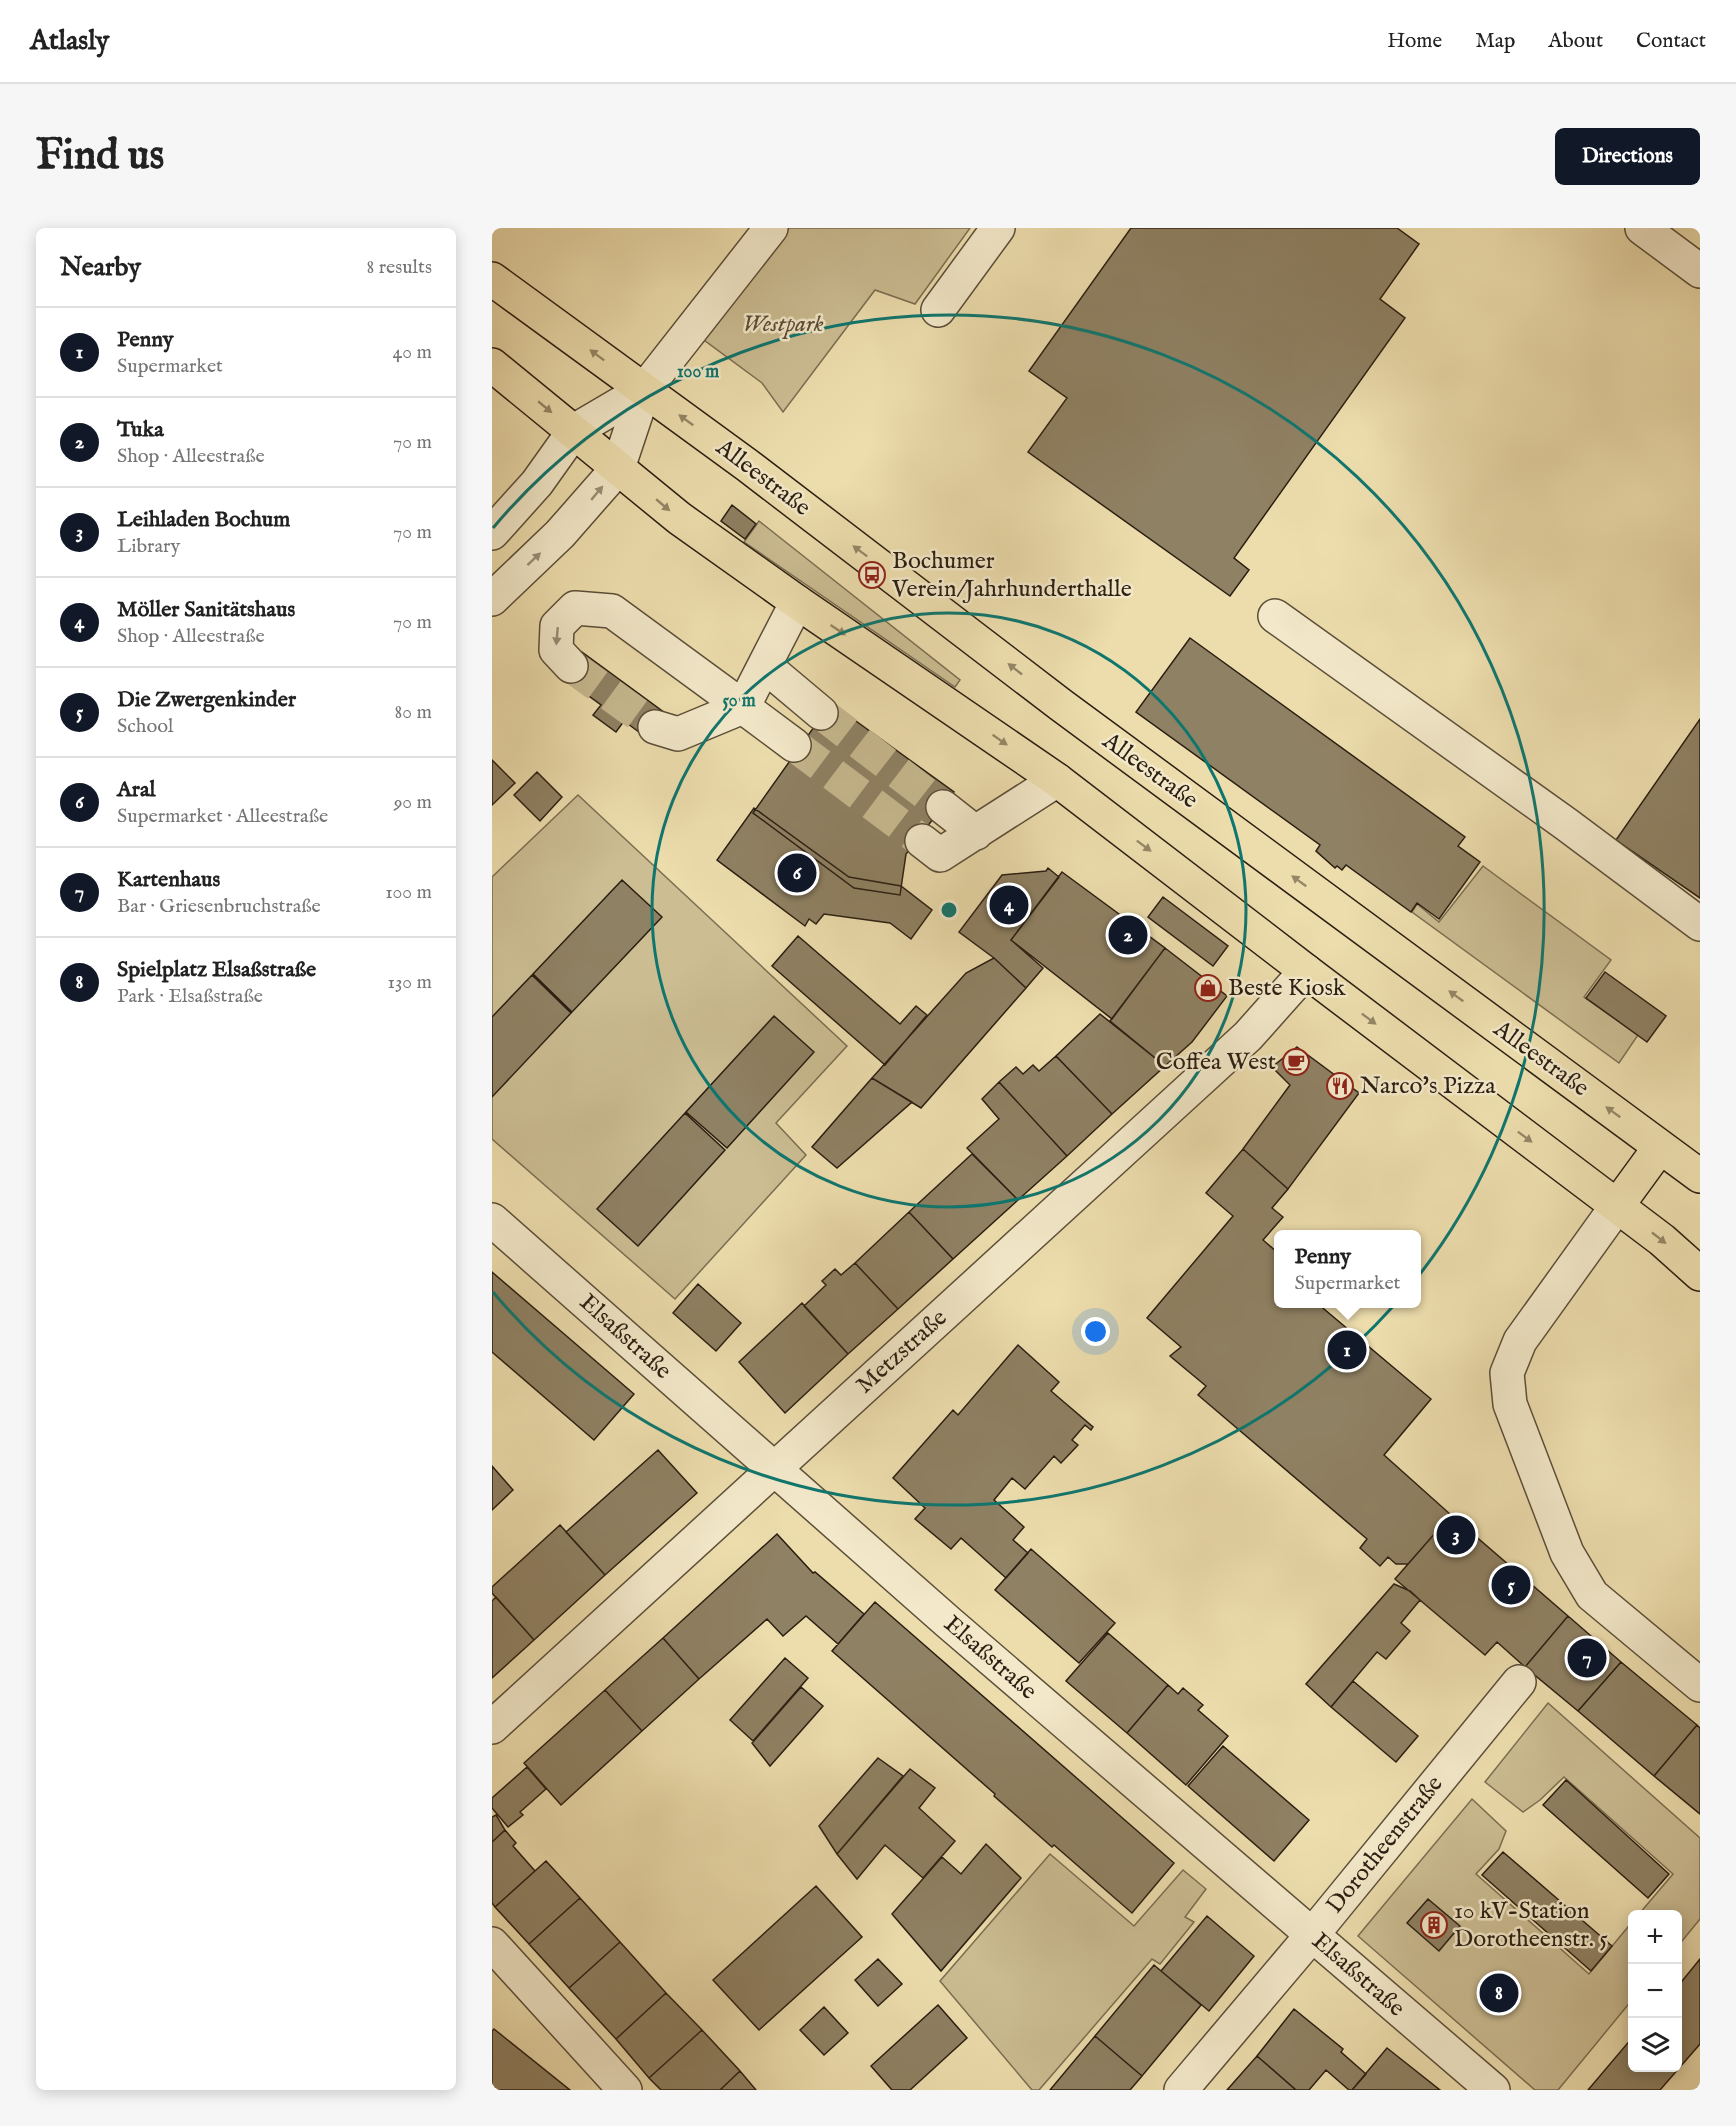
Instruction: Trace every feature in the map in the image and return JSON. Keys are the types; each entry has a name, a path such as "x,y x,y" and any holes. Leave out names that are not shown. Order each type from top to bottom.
{"main road":[{"name":"Alleestraße","path":"492,279 747,465 1071,712 1700,1176"},
{"path":"492,365 679,518 797,602 1057,780 1306,972 1662,1240 1700,1275"},
{"path":"1617,1206 1660,1147"}],"street":[{"path":"492,599 560,534 618,468 644,390 771,228"},
{"path":"938,310 998,228"},
{"path":"1642,228 1700,272"},
{"path":"492,533 537,483 574,432 644,390"},
{"path":"667,730 743,707 797,602"},
{"path":"571,666 556,650 557,626 575,608 612,611 794,745"},
{"path":"1275,616 1566,824 1700,924"},
{"path":"765,666 820,713"},
{"path":"922,841 940,855 1057,780"},
{"path":"943,807 976,832"},
{"name":"Metzstraße","path":"492,1726 1248,1036 1306,972"},
{"path":"1617,1206 1520,1341 1507,1372 1510,1404 1567,1553 1592,1595 1700,1685"},
{"name":"Elsaßstraße","path":"492,1220 948,1622 1493,2090"},
{"name":"Dorotheenstraße","path":"1181,2090 1312,1935 1519,1682"},
{"path":"492,1944 625,2090"}],"green space":[{"name":"Westpark","path":"789,228 970,228 915,304 875,290 783,412 762,383 704,340"},
{"path":"759,521 960,680 955,687 744,542"},
{"path":"578,795 847,1046 776,1123 806,1155 675,1299 492,1139 492,877"},
{"path":"1483,866 1611,960 1584,997 1638,1035 1619,1063 1412,912 1417,904 1439,922"},
{"path":"1548,1703 1700,1838 1700,1919 1682,1941 1682,1910 1642,1910 1673,1874 1564,1777 1540,1800 1523,1812 1485,1782"},
{"path":"1472,1799 1506,1831 1499,1849 1476,1874 1589,1974 1628,1927 1628,2005 1558,2090 1535,2090 1358,1936"},
{"path":"1050,1854 1134,1926 1183,1870 1206,1889 1185,1917 1194,1922 1160,1964 1152,1959 1039,2090 1032,2090 940,1981"}],"building":[{"path":"1131,228 1397,228 1419,244 1380,299 1405,318 1234,558 1249,570 1230,596 1028,452 1067,398 1029,371"},
{"path":"732,505 756,524 745,539 721,521"},
{"path":"1190,638 1465,837 1458,846 1480,862 1439,919 1417,903 1411,912 1346,865 1342,870 1337,866 1335,868 1316,851 1320,845 1136,712"},
{"path":"582,652 665,713 647,738 624,721 616,732 593,715 601,705 563,677"},
{"path":"831,703 954,792 906,854 900,895 854,888 753,813"},
{"path":"1700,719 1700,898 1616,840"},
{"path":"492,760 515,783 492,805"},
{"path":"537,772 562,797 540,821 514,795"},
{"path":"754,808 849,877 901,886 932,910 911,939 890,923 824,914 816,924 809,919 805,926 717,860"},
{"path":"1048,868 1059,877 1011,940 1043,968 1026,988 994,958 959,932 1002,875 1046,871"},
{"path":"1062,872 1165,948 1112,1019 1011,940"},
{"path":"622,880 662,917 572,1012 533,974"},
{"path":"1163,897 1228,946 1213,966 1148,917"},
{"path":"798,936 900,1024 916,1006 927,1015 885,1065 772,966"},
{"path":"1165,948 1227,996 1192,1042 1165,1066 1110,1021"},
{"path":"994,958 1026,988 921,1108 872,1078 966,973"},
{"path":"1605,972 1666,1016 1647,1042 1586,998"},
{"path":"532,975 571,1013 492,1097 492,1017"},
{"path":"1100,1014 1165,1066 1112,1114 1056,1056"},
{"path":"774,1016 814,1052 727,1148 686,1112"},
{"path":"1297,1047 1359,1093 1288,1189 1243,1149 1290,1085 1272,1067"},
{"path":"1056,1056 1112,1114 1067,1156 999,1082 1016,1067 1023,1074 1033,1065 1039,1071"},
{"path":"872,1078 912,1102 837,1168 812,1147"},
{"path":"999,1082 1067,1156 1018,1200 967,1148 999,1119 982,1099"},
{"path":"685,1113 725,1150 638,1246 597,1209"},
{"path":"1243,1149 1288,1189 1272,1208 1283,1217 1263,1240 1274,1250 1274,1308 1323,1308 1431,1399 1384,1455 1451,1515 1408,1564 1396,1564 1388,1557 1380,1566 1360,1548 1367,1539 1198,1395 1206,1386 1170,1356 1181,1347 1147,1318 1233,1216 1206,1193"},
{"path":"972,1154 1018,1200 953,1259 909,1212"},
{"path":"909,1212 953,1259 898,1309 855,1263"},
{"path":"855,1263 898,1309 848,1354 804,1306 826,1285 822,1281 835,1269 841,1275"},
{"path":"492,1272 634,1394 594,1440 492,1352"},
{"path":"698,1284 741,1323 716,1351 673,1313"},
{"path":"802,1303 848,1354 785,1413 739,1362"},
{"path":"1018,1345 1059,1382 1051,1391 1093,1427 1091,1430 1085,1425 1072,1440 1078,1445 1061,1463 1054,1456 1025,1489 1012,1478 994,1500 1024,1527 1013,1540 1028,1553 1006,1578 961,1538 951,1549 915,1519 925,1508 893,1478 953,1410 958,1415"},
{"path":"658,1450 697,1493 605,1575 566,1532"},
{"path":"492,1466 513,1490 492,1510"},
{"path":"1451,1515 1568,1616 1525,1667 1497,1642 1485,1655 1395,1579"},
{"path":"560,1525 605,1575 534,1640 492,1593 492,1587"},
{"path":"777,1534 813,1573 815,1572 864,1614 838,1644 806,1616 783,1636 767,1619 699,1679 663,1638"},
{"path":"1031,1549 1115,1623 1079,1663 995,1590"},
{"path":"1394,1584 1410,1591 1420,1600 1401,1623 1410,1631 1386,1659 1377,1652 1331,1707 1306,1684"},
{"path":"496,1597 534,1640 492,1678 492,1601"},
{"path":"875,1602 1174,1863 1132,1913 1054,1845 1052,1847 832,1651"},
{"path":"1568,1616 1621,1662 1578,1711 1525,1667"},
{"path":"1108,1633 1168,1685 1127,1733 1066,1681"},
{"path":"663,1638 699,1679 642,1731 605,1690"},
{"path":"785,1658 808,1678 753,1741 730,1720"},
{"path":"1621,1662 1697,1725 1654,1776 1578,1711"},
{"path":"1353,1681 1418,1736 1396,1762 1331,1707"},
{"path":"1168,1685 1178,1694 1183,1688 1203,1705 1198,1710 1228,1736 1186,1785 1127,1733"},
{"path":"801,1687 823,1706 770,1766 752,1743"},
{"path":"605,1690 642,1731 561,1805 524,1763"},
{"path":"1697,1725 1700,1728 1700,1814 1654,1776"},
{"path":"1223,1746 1309,1820 1274,1861 1188,1786"},
{"path":"878,1758 903,1776 837,1854 819,1826"},
{"path":"527,1767 546,1789 520,1812 523,1815 508,1827 492,1808 492,1798"},
{"path":"910,1769 935,1788 919,1808 955,1841 923,1878 885,1845 857,1879 837,1854"},
{"path":"1566,1780 1669,1874 1648,1898 1543,1805"},
{"path":"496,1815 505,1830 492,1842 492,1817"},
{"path":"505,1830 516,1843 513,1846 535,1871 495,1907 492,1903 492,1842"},
{"path":"986,1844 1021,1878 941,1971 892,1914 942,1857 961,1874"},
{"path":"1503,1852 1612,1946 1591,1971 1482,1875"},
{"path":"546,1861 580,1898 529,1944 495,1907"},
{"path":"816,1886 862,1937 759,2030 713,1980"},
{"path":"580,1898 620,1942 569,1988 529,1944"},
{"name":"10 kV-Station Dorotheenstr. 5","path":"1428,1899 1460,1926 1439,1951 1407,1923"},
{"path":"1207,1916 1254,1956 1209,2011 1161,1971"},
{"path":"620,1942 666,1993 616,2039 569,1988"},
{"path":"878,1959 902,1984 878,2006 855,1980"},
{"path":"1700,1959 1700,2044 1682,2065 1682,2018 1682,1981"},
{"path":"1154,1965 1201,2005 1142,2076 1095,2036"},
{"path":"666,1993 702,2030 649,2078 616,2039"},
{"path":"938,2005 967,2038 910,2090 892,2090 871,2066"},
{"path":"824,2007 848,2033 824,2055 800,2030"},
{"path":"1294,2009 1343,2049 1341,2052 1366,2074 1352,2090 1349,2090 1326,2070 1309,2090 1296,2090 1257,2056"},
{"path":"494,2029 570,2090 492,2090 492,2031"},
{"path":"702,2030 740,2071 720,2090 661,2090 649,2078"},
{"path":"1095,2036 1142,2076 1130,2090 1050,2090"},
{"path":"1628,2043 1628,2072 1676,2072 1660,2090 1588,2090"},
{"path":"1387,2048 1440,2090 1352,2090"},
{"path":"1257,2056 1296,2090 1227,2090"},
{"path":"740,2071 756,2090 720,2090"}],"tunnel":[{"path":"571,666 655,727"},
{"path":"821,713 943,807"},
{"path":"794,745 922,841"}],"place":[{"name":"Bochumer Verein/Jahrhunderthalle","path":"872,575"},
{"name":"Aral","path":"797,873"},
{"name":"Möller Sanitätshaus","path":"1009,905"},
{"name":"Tuka","path":"1128,935"},
{"name":"Beste Kiosk","path":"1208,988"},
{"name":"Coffea West","path":"1296,1062"},
{"name":"Narco's Pizza","path":"1340,1086"},
{"name":"Penny","path":"1347,1350"},
{"name":"Leihladen Bochum","path":"1456,1535"},
{"name":"Die Zwergenkinder","path":"1511,1585"},
{"name":"Kartenhaus","path":"1587,1658"},
{"name":"10 kV-Station Dorotheenstr. 5","path":"1434,1925"},
{"name":"Spielplatz Elsaßstraße","path":"1499,1993"}]}
